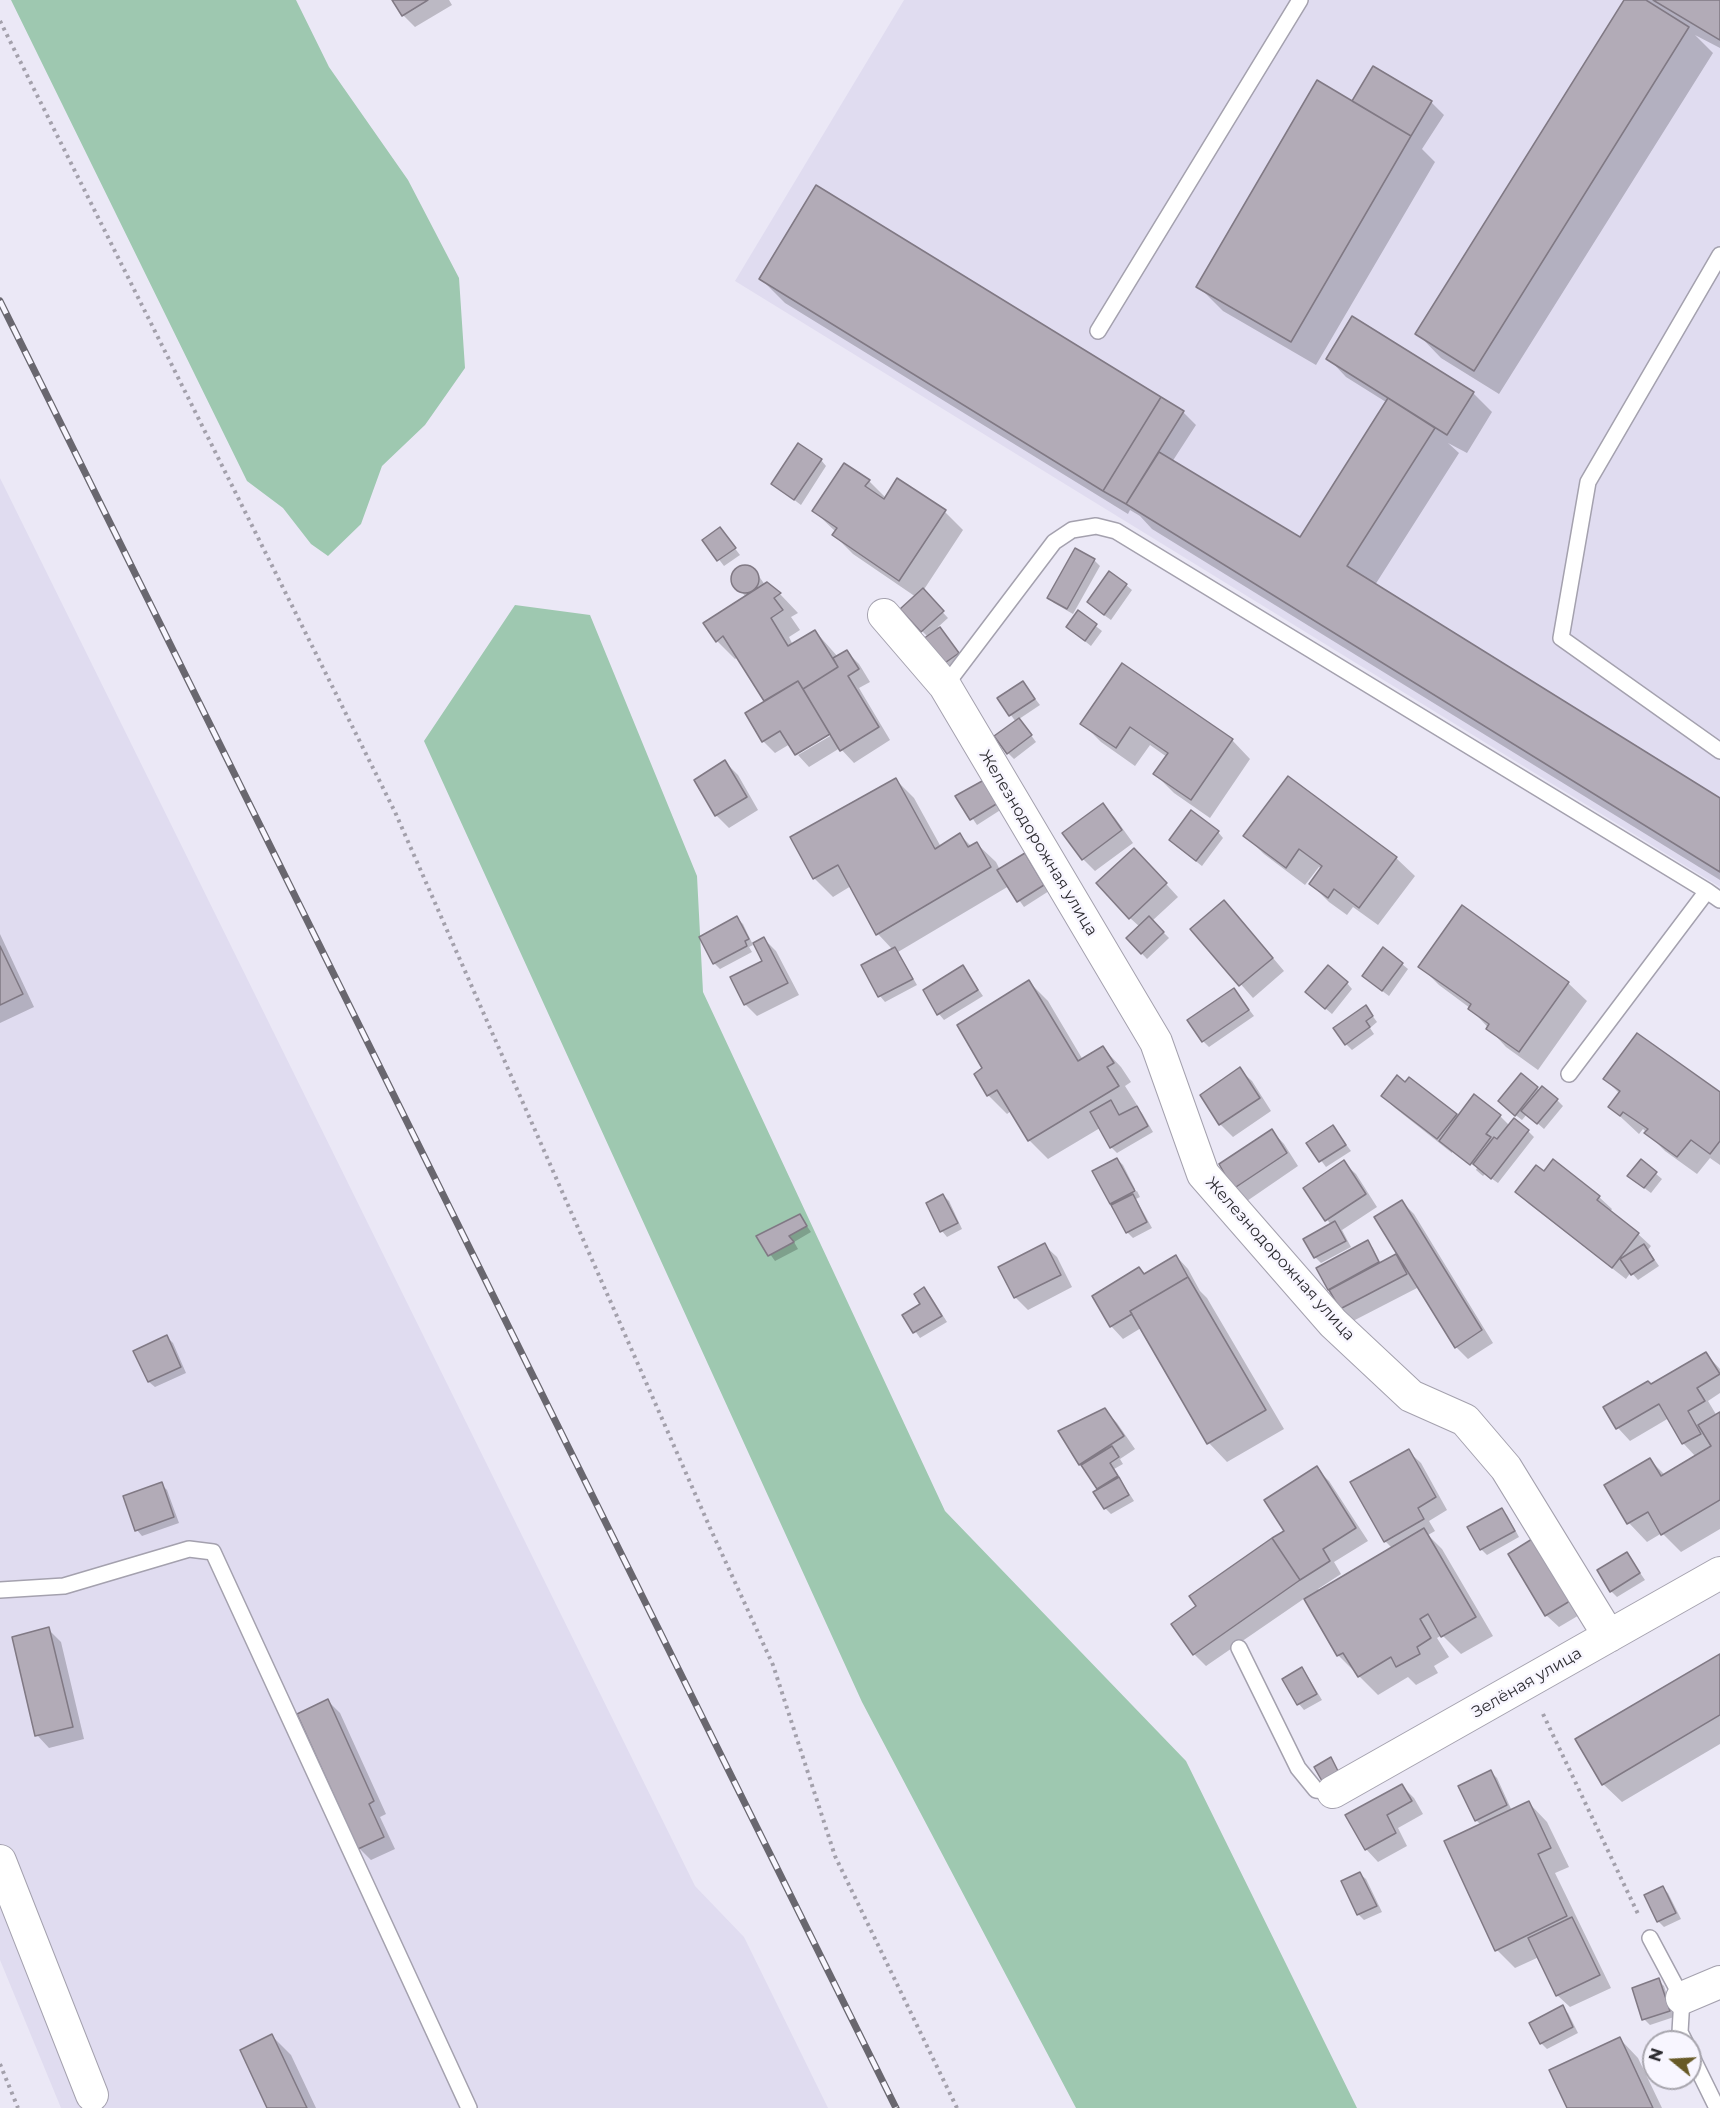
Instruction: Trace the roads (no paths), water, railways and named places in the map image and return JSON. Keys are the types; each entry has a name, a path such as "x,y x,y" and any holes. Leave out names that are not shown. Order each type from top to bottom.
{"street":[{"name":"Железнодорожная улица","path":"884,615 945,686 1156,1042 1203,1174 1333,1323 1402,1388 1411,1396 1465,1420 1506,1468 1610,1636"},
{"name":"Зелёная улица","path":"1333,1792 1720,1572"},
{"path":"0,1861 92,2095"},
{"path":"1682,1998 1720,1982"}],"lane":[{"path":"1098,331 1300,0"},
{"path":"1720,255 1588,482 1561,638 1720,751"},
{"path":"945,686 1054,542 1072,530 1096,526 1116,531 1720,900"},
{"path":"1569,1074 1707,891"},
{"path":"0,1590 64,1586 189,1549 213,1552 469,2108"},
{"path":"1239,1648 1298,1768 1316,1790 1333,1792"},
{"path":"1650,1938 1682,1998 1680,2030"},
{"path":"1702,2077 1717,2108"}],"railway":[{"path":"0,301 896,2108"}]}
